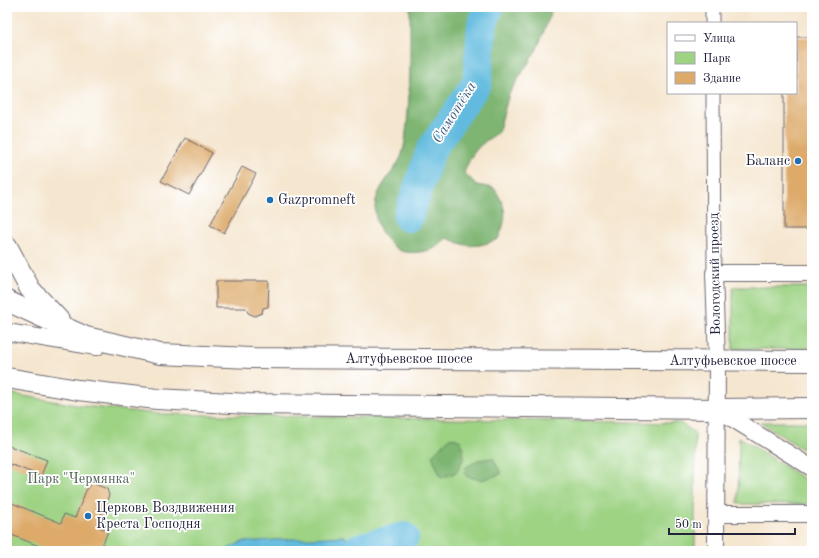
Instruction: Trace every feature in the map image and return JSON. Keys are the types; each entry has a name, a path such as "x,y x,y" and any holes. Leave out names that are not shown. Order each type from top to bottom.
{"main road":[{"path":"7,246 30,289 66,327"},
{"path":"7,301 86,337 160,354"},
{"name":"Алтуфьевское шоссе","path":"160,354 258,358 812,361"},
{"path":"7,378 78,390 157,399 241,403 716,409 812,408"}],"street":[{"path":"712,7 712,22"},
{"name":"Вологодский проезд","path":"712,94 716,361 716,551"},
{"path":"714,273 812,273"},
{"name":"Алтуфьевское шоссе","path":"7,332 84,345 160,354"},
{"path":"716,409 812,468"},
{"path":"716,514 812,514"}],"green space":[{"path":"410,7 551,7 551,13 537,49 509,94 498,133 476,150 464,173 477,185 494,188 504,207 505,218 498,239 484,244 472,246 461,244 447,238 433,249 420,252 400,251 390,244 380,230 377,222 375,205 377,196 399,161 404,149 409,90"},
{"path":"733,287 812,287 812,349 733,349"},
{"name":"Парк \"Чермянка\"","path":"7,393 82,406 160,414 680,423 695,433 695,551 7,551"},
{"path":"760,422 812,422 812,455"},
{"path":"451,437 461,441 464,457 457,472 441,478 432,455"},
{"path":"739,437 812,484 812,504 738,504"},
{"path":"493,458 501,474 481,480 466,476 465,468 478,460"}],"water":[{"path":"344,536 362,551 223,551 242,542"}],"building":[{"name":"Баланс","path":"797,37 812,37 812,229 784,229 784,94 797,94"},
{"path":"185,138 212,153 189,195 161,181"},
{"path":"242,167 256,174 224,233 210,225"},
{"path":"216,281 269,281 268,307 263,308 262,313 255,316 248,313 246,308 216,308"},
{"path":"7,445 47,460 41,476 7,463"},
{"name":"Церковь Воздвижения Креста Господня","path":"92,483 107,489 109,495 97,526 108,531 100,551 51,551 7,533 7,501 61,523 64,514 75,518 87,488"}],"waterway":[{"name":"Самотёка","path":"408,217 431,150 477,83 482,25 489,7"},
{"name":"Самотёка","path":"358,551 359,548 404,537"}],"place":[{"name":"Баланс","path":"798,161"},
{"name":"Gazpromneft","path":"270,200"},
{"name":"Церковь Воздвижения Креста Господня","path":"88,516"}]}
